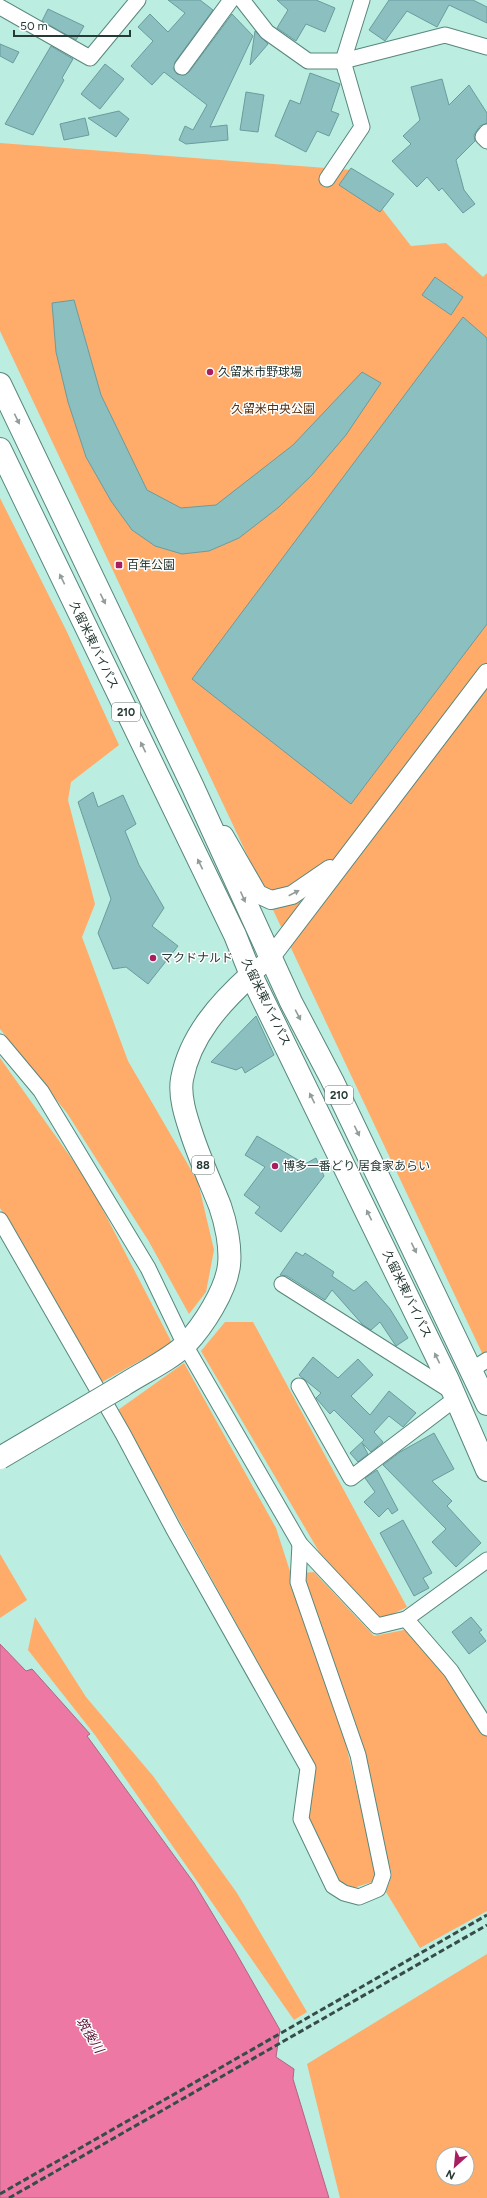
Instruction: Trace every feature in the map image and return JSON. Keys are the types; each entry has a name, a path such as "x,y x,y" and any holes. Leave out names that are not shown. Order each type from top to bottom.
{"main road":[{"name":"久留米東バイパス","path":"0,384 192,785 291,1002 479,1365 487,1404"},
{"name":"久留米東バイパス","path":"0,449 235,935 251,975 445,1373 487,1470"},
{"name":"88","path":"0,1458 122,1386 177,1350 205,1319 220,1293 229,1266 227,1238 220,1207 196,1148 185,1113 182,1080 190,1051 208,1020 251,975"}],"street":[{"path":"0,7 90,58 138,0"},
{"path":"182,67 230,0"},
{"path":"242,0 267,32 308,62 343,61 445,35 487,47"},
{"path":"327,179 362,127 343,61 362,0"},
{"path":"487,132 483,137 487,141"},
{"path":"251,975 271,957 487,673"},
{"path":"192,785 258,894 271,900 292,895 347,856"},
{"path":"0,1042 43,1094 148,1268 177,1350 300,1544 377,1626 406,1619 487,1560"},
{"path":"0,1220 123,1434 173,1528 308,1768 301,1819 333,1886 344,1893 359,1897 378,1889 383,1875 358,1755 298,1582 300,1544"},
{"path":"282,1284 450,1389 466,1421"},
{"path":"299,1386 351,1478 455,1399"},
{"path":"406,1619 451,1671 487,1728"}],"green space":[{"name":"久留米中央公園","path":"0,143 352,170 411,246 446,243 483,277 487,273 487,1352 483,1355 0,331"},
{"path":"0,498 67,632 119,745 71,782 68,800 95,904 82,937 128,1061 198,1182 214,1250 206,1292 189,1314 148,1240 67,1113 0,1029"},
{"path":"0,1058 89,1183 172,1343 102,1382 0,1208"},
{"path":"225,1322 253,1322 407,1607 379,1621 324,1560 201,1351"},
{"path":"184,1363 276,1528 345,1741 377,1874 372,1882 353,1888 336,1879 308,1816 316,1767 118,1410"},
{"path":"0,1554 27,1600 0,1618"},
{"path":"314,1572 374,1636 409,1629 457,1686 487,1735 487,1911 420,1948 386,1892 392,1875 364,1770 303,1573"},
{"path":"35,1617 86,1697 153,1776 237,1893 307,2012 294,2020 95,1735 28,1650"},
{"path":"487,1954 487,2198 340,2198 307,2064"}],"water":[{"name":"筑後川","path":"0,1644 26,1671 32,1669 90,1734 87,1736 194,1883 235,1951 280,2030 276,2057 294,2069 293,2079 329,2198 0,2198"}],"building":[{"path":"168,0 200,0 213,10 175,62 174,70 177,74 185,75 189,72 232,14 253,36 210,127 227,125 228,140 186,144 179,140 185,126 193,130 207,105 164,72 152,85 131,66 153,41 138,27 150,14 168,32 185,13"},
{"path":"277,0 316,0 335,8 325,32 306,24 296,41 277,28 288,10"},
{"path":"389,0 473,0 487,7 487,23 449,5 437,27 407,11 385,41 369,30"},
{"path":"48,9 84,26 76,40 42,21"},
{"path":"255,31 268,44 250,65"},
{"path":"0,44 19,52 13,63 0,56"},
{"path":"51,46 73,59 62,78 64,80 33,135 5,124"},
{"path":"105,64 124,79 100,109 81,94"},
{"path":"310,73 340,84 331,111 339,114 329,136 317,131 306,152 275,136 290,100 300,104"},
{"path":"442,79 449,105 469,85 487,113 487,123 480,126 474,135 475,141 456,160 464,190 475,204 463,213 442,188 439,191 427,177 417,187 392,161 411,144 403,136 420,120 411,87"},
{"path":"246,92 264,95 258,132 240,130"},
{"path":"119,111 129,119 116,137 88,118"},
{"path":"85,118 89,135 64,140 60,124"},
{"path":"351,168 394,194 380,212 339,185"},
{"path":"435,277 463,297 451,315 422,295"},
{"path":"74,300 101,395 147,490 181,508 216,505 293,445 362,372 381,383 346,435 312,475 279,507 239,538 209,551 182,554 155,546 132,530 111,501 86,457 68,402 56,352 52,303"},
{"path":"463,317 487,338 487,624 351,804 192,679"},
{"path":"93,792 98,807 123,795 136,824 125,831 139,865 164,908 152,926 178,946 148,984 126,967 113,969 98,933 111,899 78,802"},
{"path":"256,1016 274,1055 245,1073 242,1067 236,1070 211,1062"},
{"path":"257,1136 305,1164 316,1158 324,1176 281,1232 255,1213 260,1207 244,1195 265,1167 245,1155"},
{"path":"296,1252 303,1256 305,1253 334,1272 332,1276 354,1291 366,1281 390,1309 408,1338 396,1346 380,1322 371,1330 363,1325 332,1290 325,1300 287,1276 280,1275"},
{"path":"313,1357 338,1378 358,1359 373,1375 351,1396 370,1415 389,1391 416,1413 403,1427 389,1416 374,1432 383,1442 371,1452 362,1443 368,1454 358,1462 350,1453 364,1440 334,1410 330,1414 316,1398 321,1393 299,1375"},
{"path":"434,1433 454,1469 432,1481 452,1501 447,1506 481,1543 456,1567 432,1542 446,1529 383,1465 400,1452"},
{"path":"377,1470 398,1510 392,1514 388,1508 379,1517 364,1502 375,1492 365,1478"},
{"path":"403,1520 432,1573 423,1578 429,1588 414,1596 380,1533"},
{"path":"471,1617 482,1630 479,1632 486,1641 469,1654 452,1632"}],"railway":[{"path":"0,2194 487,1915"},
{"path":"9,2198 487,1925"}],"place":[{"name":"久留米市野球場","path":"210,372"},
{"name":"百年公園","path":"119,565"},
{"name":"マクドナルド","path":"153,958"},
{"name":"博多一番どり 居食家あらい","path":"275,1166"}]}
